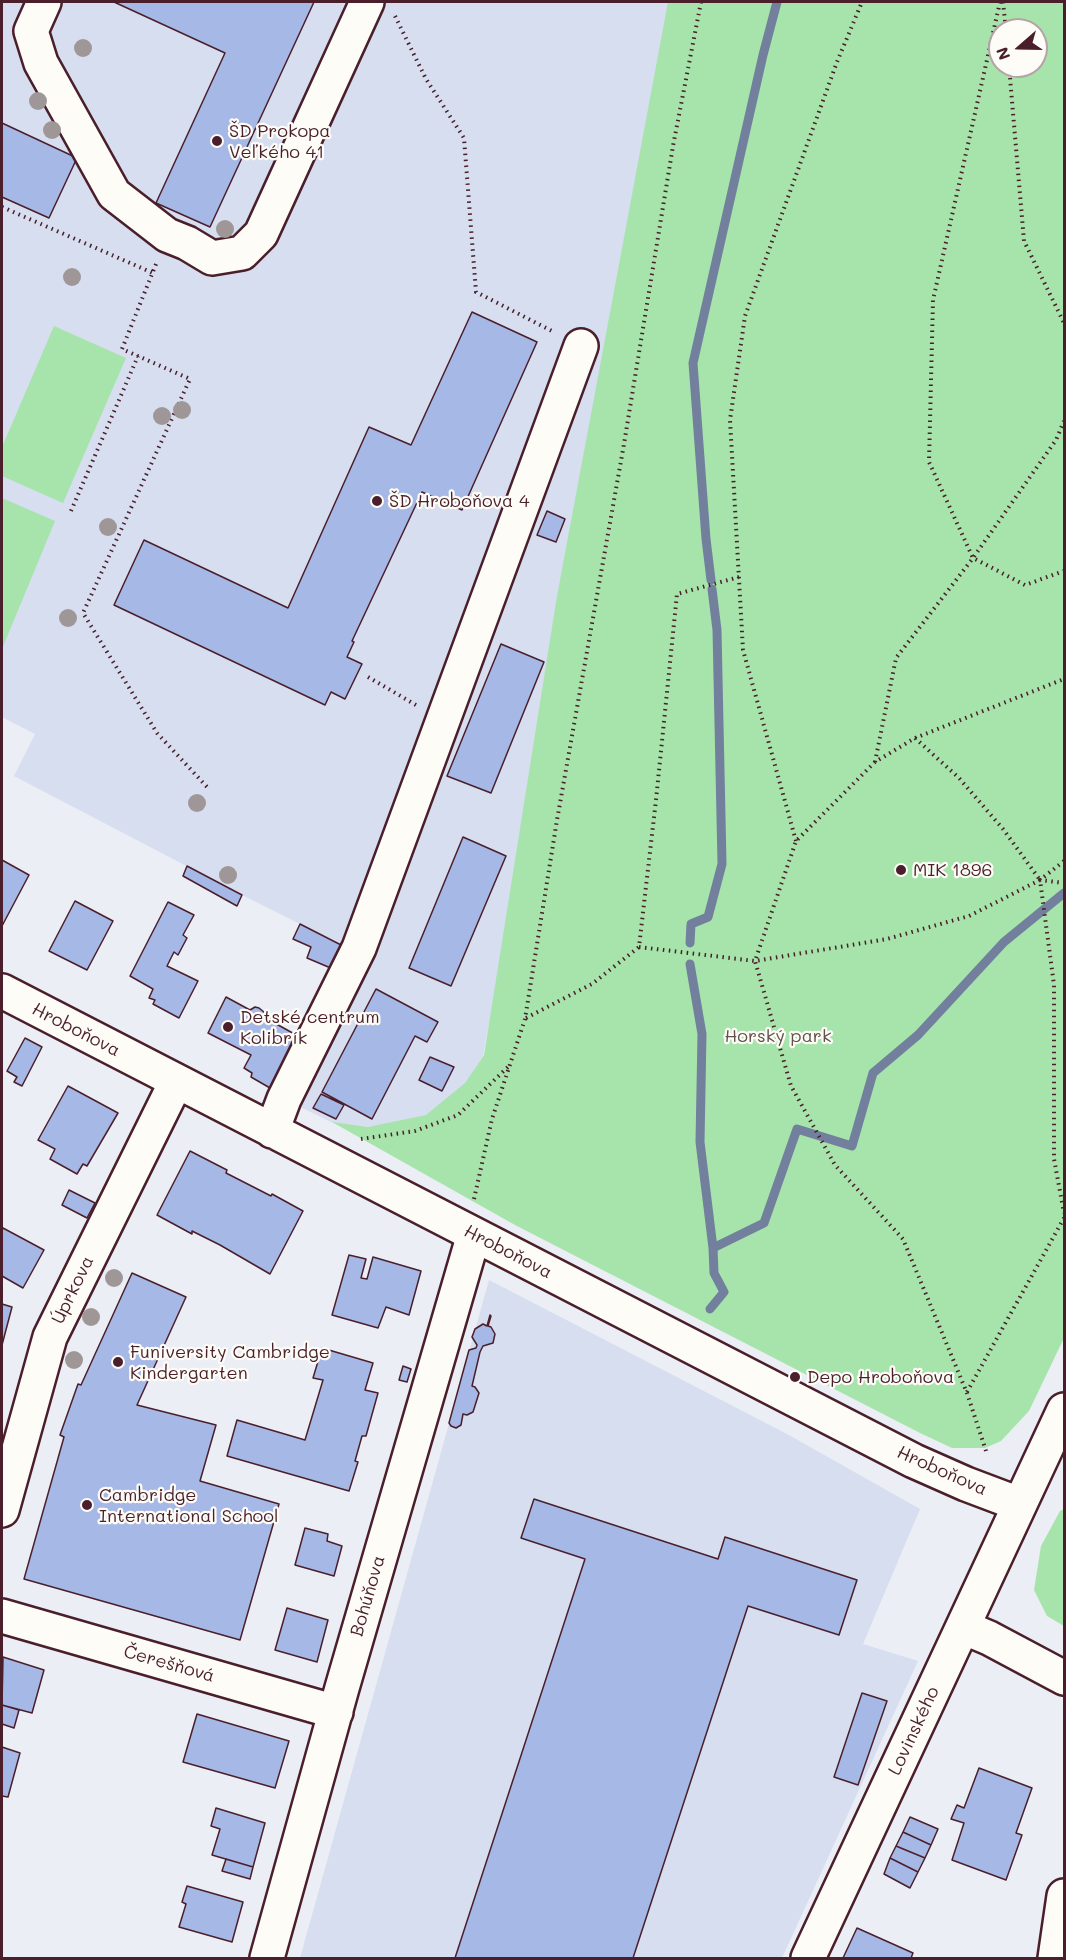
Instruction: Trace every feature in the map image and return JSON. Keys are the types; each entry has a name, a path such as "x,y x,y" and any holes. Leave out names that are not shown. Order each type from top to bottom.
{"street":[{"path":"44,2 31,31 42,63 114,194 167,235 212,258 242,253 261,234 380,6"},
{"path":"272,1131 284,1099 359,948 581,346"},
{"name":"Hroboňova","path":"2,991 272,1131 473,1219 914,1461 1019,1504"},
{"name":"Úprkova","path":"2,1510 50,1337 176,1082"},
{"name":"Bohúňova","path":"267,1959 473,1219"},
{"name":"Lovinského","path":"808,1959 1019,1504 1065,1410"},
{"name":"Čerešňová","path":"2,1616 336,1712"},
{"path":"963,1627 1065,1678"},
{"path":"1055,1959 1065,1896"}],"path":[{"path":"473,1219 492,1119 525,1018 673,146 700,2"},
{"path":"796,842 742,650 730,420 746,316 806,147 862,2"},
{"path":"1002,2 1004,18"},
{"path":"1002,2 933,300 929,462 973,558 1025,585 1065,571"},
{"path":"380,6 464,138 476,292 581,346"},
{"path":"1010,78 1024,241 1065,323"},
{"path":"2,207 153,273 122,349 190,380 82,613 157,733 207,787"},
{"path":"71,511 138,356"},
{"path":"875,762 896,658 973,558 1056,440 1065,421"},
{"path":"525,1018 592,984 639,947 677,594 739,577"},
{"path":"368,677 443,721"},
{"path":"986,1451 967,1393 903,1239 835,1165 791,1086 755,961 796,842 875,762 915,738 1065,679"},
{"path":"915,738 959,778 1003,829 1040,880 1054,985 1053,1159 1065,1213"},
{"path":"639,947 755,961 886,939 969,916 1040,880 1065,861"},
{"path":"1040,880 1065,883"},
{"path":"360,1139 415,1131 458,1115 510,1064"},
{"path":"967,1393 1065,1218"}],"shaded area":[{"path":"2,2 670,2 569,589 483,1056 464,1085 426,1115 394,1126 360,1127 333,1123 284,1099 270,1088 344,946 14,776 35,734 2,717"},
{"path":"489,1280 787,1434 920,1509 863,1644 918,1661 782,1958 300,1958"}],"green space":[{"name":"Horský park","path":"668,2 1064,2 1064,1338 1029,1411 1001,1441 985,1448 952,1448 515,1225 332,1122 368,1127 426,1115 465,1083 484,1055 557,596"},
{"path":"54,326 126,358 63,503 2,476 2,447"},
{"path":"2,498 55,521 2,649"},
{"path":"1064,1509 1064,1626 1047,1616 1034,1590 1041,1546 1060,1511"}],"building":[{"name":"ŠD Prokopa Veľkého 41","path":"114,2 314,2 210,227 156,203 225,53"},
{"path":"2,123 77,158 49,218 2,197"},
{"name":"ŠD Hroboňova 4","path":"472,312 537,342 462,510 422,492 352,641 354,642 347,657 362,664 345,699 331,692 325,705 114,605 144,540 288,608 369,427 411,445"},
{"path":"547,511 565,519 556,542 537,535"},
{"path":"501,644 544,662 491,793 447,776"},
{"path":"463,837 506,856 451,986 409,968"},
{"path":"2,860 29,875 2,926"},
{"path":"187,866 242,895 237,906 183,876"},
{"path":"75,901 113,921 87,970 49,951"},
{"path":"168,902 194,915 183,935 187,938 178,955 174,952 167,966 198,981 179,1018 153,1004 155,1000 149,998 153,989 130,976"},
{"path":"300,924 345,947 333,969 307,958 311,947 293,939"},
{"path":"376,989 438,1022 427,1042 415,1036 372,1119 322,1092"},
{"path":"226,997 250,1010 255,1007 259,1008 270,1017 271,1021 298,1036 270,1088 251,1077 252,1073 244,1068 251,1055 208,1033"},
{"path":"25,1038 42,1047 22,1086 14,1082 17,1077 7,1071"},
{"path":"430,1057 454,1067 442,1091 419,1080"},
{"path":"68,1086 118,1113 87,1166 83,1164 77,1174 50,1159 55,1149 38,1140"},
{"path":"321,1094 344,1105 336,1119 313,1108"},
{"path":"190,1151 227,1170 226,1173 303,1211 270,1274 220,1245 192,1231 192,1234 157,1215"},
{"path":"69,1190 95,1203 87,1218 62,1205"},
{"path":"3,1228 44,1250 23,1288 2,1276"},
{"path":"349,1255 366,1259 361,1278 367,1279 373,1257 421,1271 409,1315 386,1307 378,1328 332,1315"},
{"path":"132,1273 186,1297 137,1405 216,1425 200,1481 279,1504 240,1640 24,1579 64,1437 60,1435 78,1384 81,1385"},
{"path":"2,1304 12,1307 2,1345"},
{"path":"490,1315 488,1326 495,1334 493,1343 483,1346 480,1352 472,1386 479,1393 473,1412 463,1414 461,1425 456,1428 449,1423 469,1350 476,1348 477,1345 472,1337 475,1329 483,1324 487,1326"},
{"path":"322,1348 373,1363 365,1390 378,1393 366,1436 362,1436 355,1461 358,1462 349,1491 227,1456 237,1420 305,1440 323,1380 313,1378"},
{"path":"403,1366 411,1369 407,1382 399,1380"},
{"path":"534,1499 718,1559 725,1537 857,1580 839,1635 748,1606 633,1958 455,1958 585,1559 521,1538"},
{"path":"305,1528 328,1534 327,1541 342,1546 334,1576 295,1565"},
{"path":"287,1608 328,1620 317,1662 275,1650"},
{"path":"3,1657 44,1670 32,1713 2,1705"},
{"path":"862,1693 887,1701 858,1785 834,1777"},
{"path":"2,1705 19,1710 14,1728 2,1724"},
{"path":"197,1714 289,1741 275,1788 183,1762"},
{"path":"2,1747 20,1753 8,1797 2,1796"},
{"path":"979,1768 1032,1788 1016,1833 1022,1835 1006,1880 952,1860 964,1823 951,1819 957,1805 964,1808"},
{"path":"216,1808 265,1823 253,1867 212,1855 220,1829 211,1826"},
{"path":"910,1817 938,1829 931,1845 903,1832"},
{"path":"903,1832 931,1845 925,1858 896,1846"},
{"path":"896,1846 925,1858 918,1872 890,1858"},
{"path":"890,1858 918,1872 910,1888 884,1874"},
{"path":"226,1859 253,1867 250,1879 222,1871"},
{"path":"187,1886 243,1902 232,1942 179,1927 186,1904 182,1902"},
{"path":"857,1928 913,1953 911,1958 843,1958"}],"waterway":[{"path":"711,580 693,363 777,2"},
{"path":"690,943 691,924 708,917 722,864 717,630 712,589"},
{"path":"713,1248 764,1223 797,1129 852,1146 873,1073 918,1035 1004,942 1064,893"},
{"path":"690,964 702,1034 700,1142 714,1273 724,1292 710,1309"}],"place":[{"name":"ŠD Prokopa Veľkého 41","path":"217,141"},
{"name":"ŠD Hroboňova 4","path":"377,501"},
{"name":"MIK 1896","path":"901,870"},
{"name":"Detské centrum Kolibrík","path":"228,1027"},
{"name":"Funiversity Cambridge Kindergarten","path":"118,1362"},
{"name":"Depo Hroboňova","path":"795,1377"},
{"name":"Cambridge International School","path":"87,1505"}]}
